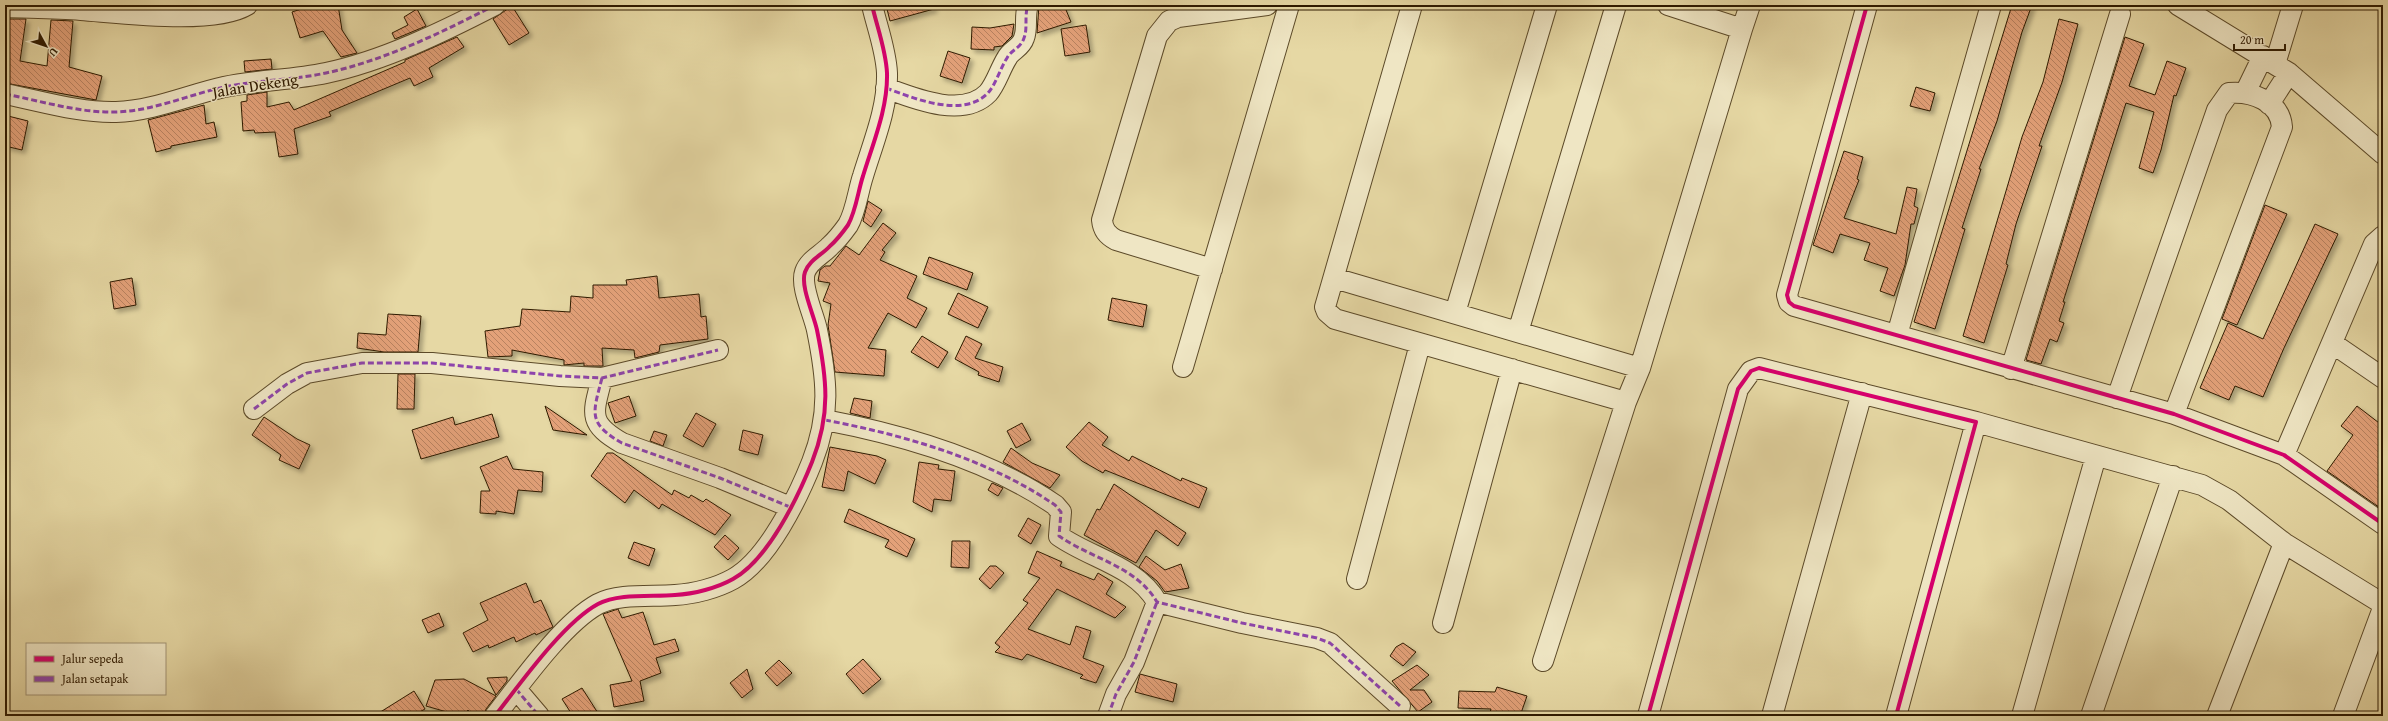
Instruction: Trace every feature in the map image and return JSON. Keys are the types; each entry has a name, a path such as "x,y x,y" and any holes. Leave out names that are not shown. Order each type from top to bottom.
{"street":[{"path":"5,7 210,16 224,14 247,5"},
{"name":"Jalan Dekeng","path":"5,94 92,110 115,112 141,110 225,87 292,80 328,72 415,43 495,5"},
{"path":"495,716 563,633 585,612 600,603 619,598 680,595 703,590 733,579 748,568 764,550 790,506 813,460 825,420 827,400 825,372 817,329 803,284 804,274 809,265 830,247 849,222 883,108 886,88 884,56 872,5"},
{"path":"886,88 910,97 950,106 979,100 988,93 1008,56 1022,44 1026,33 1025,12 1028,5"},
{"path":"1212,269 1116,240 1108,235 1103,228 1102,220 1162,27 1178,17 1267,5"},
{"path":"1183,367 1289,5"},
{"path":"1412,5 1325,307 1330,316 1420,344 1626,402"},
{"path":"1454,313 1547,5"},
{"path":"1518,332 1616,5"},
{"path":"1668,5 1742,29"},
{"path":"1543,660 1626,402 1640,368 1750,5"},
{"path":"1867,5 1787,295 1789,302 1794,306 2011,369 2174,414 2284,455 2383,524"},
{"path":"1897,335 1991,5"},
{"path":"2178,5 2276,64 2383,154"},
{"path":"2269,104 2276,64 2293,5"},
{"path":"2011,369 2120,14"},
{"path":"2245,93 2276,64"},
{"path":"2117,398 2217,110 2229,93 2245,93 2260,97 2269,104 2281,119 2281,131 2174,414"},
{"path":"2284,455 2374,244 2383,236"},
{"path":"1334,278 1640,368"},
{"path":"2332,343 2383,378"},
{"path":"1357,579 1420,344"},
{"path":"254,409 286,384 307,373 362,363 432,363 552,375 602,378 718,350"},
{"path":"1648,716 1738,389 1744,378 1751,371 1759,368 1976,422 2202,485 2229,500 2284,543 2383,604"},
{"path":"1443,623 1512,369"},
{"path":"602,378 594,416 596,423 610,437 622,444 720,478 790,506"},
{"path":"1772,716 1862,393"},
{"path":"825,420 911,442 995,470 1055,505 1061,512 1059,536 1134,576 1149,588 1157,602 1242,623 1317,638 1330,643 1400,706"},
{"path":"1896,716 1976,422"},
{"path":"2022,716 2096,456"},
{"path":"2091,716 2173,476"},
{"path":"2217,716 2284,543"},
{"path":"1108,716 1137,655 1157,602"},
{"path":"2343,716 2383,608"},
{"path":"516,689 539,716"}],"building":[{"path":"314,5 338,5 342,30 357,53 341,57 323,31 300,38 292,12"},
{"path":"886,5 933,5 934,9 890,21"},
{"path":"1039,5 1064,5 1071,22 1037,33"},
{"path":"2012,5 2032,5 2022,32 1997,121 1979,169 1981,169 1962,228 1965,229 1935,329 1914,322"},
{"path":"512,6 529,33 509,45 493,19"},
{"path":"417,9 426,26 395,39 392,33 408,25 404,17"},
{"path":"5,19 26,19 20,61 47,66 51,20 73,21 69,67 102,76 96,100 5,83"},
{"path":"2059,19 2078,24 2062,82 2039,146 2042,146 2016,224 2006,264 2008,265 1984,343 1963,336 2022,137 2043,82"},
{"path":"1014,24 1012,36 1002,46 994,47 994,50 971,49 972,27 990,28"},
{"path":"1086,25 1090,52 1065,56 1061,29"},
{"path":"457,37 464,47 429,68 433,77 414,86 410,78 329,112 331,116 294,129 298,154 279,157 275,132 255,133 254,130 243,131 241,102 247,101 247,95 267,92 267,107 289,102 294,110 405,62 405,60"},
{"path":"2125,37 2144,44 2129,86 2155,95 2167,61 2186,68 2176,96 2174,95 2161,150 2153,173 2139,168 2154,112 2126,103 2063,302 2065,302 2059,321 2064,323 2057,342 2050,339 2041,364 2026,360"},
{"path":"948,51 970,58 962,83 940,76"},
{"path":"271,59 272,69 245,72 244,61"},
{"path":"1916,87 1935,93 1930,111 1910,106"},
{"path":"204,105 206,124 214,122 217,137 171,146 171,148 156,152 148,120"},
{"path":"8,116 28,121 22,150 5,146 5,128"},
{"path":"1844,151 1863,157 1857,179 1859,180 1844,218 1896,234 1907,187 1917,189 1914,206 1918,208 1914,224 1911,224 1905,265 1894,296 1880,291 1888,268 1864,260 1870,243 1840,234 1833,253 1813,245"},
{"path":"868,201 882,210 871,227 863,221"},
{"path":"2265,205 2287,214 2237,325 2222,319"},
{"path":"883,223 896,233 882,250 885,252 880,260 917,276 907,298 927,308 916,328 888,313 868,348 886,350 884,376 835,372 828,325 831,304 823,301 830,283 818,281 820,270 825,266 830,266 846,246 859,255"},
{"path":"2315,224 2338,234 2284,348 2263,397 2235,386 2229,400 2200,388 2228,323 2263,339"},
{"path":"929,257 973,273 967,290 923,274"},
{"path":"657,276 659,298 699,294 701,317 706,316 708,339 660,345 659,352 635,358 634,350 602,348 603,366 584,366 584,363 564,365 564,360 512,350 512,356 488,357 485,331 520,326 522,309 570,312 571,296 593,298 593,285 627,285 626,280"},
{"path":"132,278 136,305 114,309 110,282"},
{"path":"958,293 988,307 978,328 948,314"},
{"path":"1112,298 1147,305 1143,327 1108,320"},
{"path":"388,314 421,316 418,352 384,352 357,348 358,333 386,335"},
{"path":"922,336 948,352 938,368 911,352"},
{"path":"966,336 982,344 975,358 1003,367 999,382 978,375 979,372 955,359"},
{"path":"398,374 415,374 414,409 397,409"},
{"path":"629,396 636,416 615,423 608,403"},
{"path":"854,398 872,401 870,418 850,413"},
{"path":"545,406 587,435 553,430"},
{"path":"2357,406 2383,426 2383,510 2327,471 2353,435 2341,426"},
{"path":"696,413 716,424 703,447 683,436"},
{"path":"492,414 499,437 421,459 412,430 453,417 455,425"},
{"path":"264,417 297,439 310,445 299,469 279,460 281,455 252,435"},
{"path":"1089,422 1108,437 1102,445 1129,461 1132,456 1181,481 1182,478 1207,488 1199,508 1105,470 1103,473 1082,461 1066,447"},
{"path":"1022,423 1031,440 1016,448 1007,431"},
{"path":"743,430 763,435 758,455 739,450"},
{"path":"654,431 667,435 663,446 650,441"},
{"path":"830,447 877,456 886,460 875,484 848,471 844,491 822,487"},
{"path":"1011,448 1032,463 1060,475 1050,488 1003,462"},
{"path":"607,453 613,453 672,495 674,490 689,498 691,495 703,502 706,499 731,515 715,535 662,504 659,509 634,490 625,503 591,476"},
{"path":"507,456 513,469 543,472 542,492 518,490 514,514 496,511 496,514 480,513 481,491 490,491 480,467"},
{"path":"919,462 939,465 938,469 955,471 951,501 934,499 932,512 913,502"},
{"path":"992,483 1003,488 998,496 988,490"},
{"path":"1114,484 1186,533 1178,546 1156,530 1136,563 1084,535 1097,509 1100,510"},
{"path":"849,509 915,539 907,557 885,547 889,540 844,522"},
{"path":"1028,518 1041,525 1031,544 1018,536"},
{"path":"725,535 739,548 728,560 714,547"},
{"path":"952,541 970,541 969,568 951,567"},
{"path":"634,542 655,549 649,566 628,558"},
{"path":"1037,551 1062,562 1060,566 1094,580 1098,573 1113,582 1106,594 1126,607 1115,618 1057,589 1028,629 1070,645 1076,626 1091,631 1083,658 1104,666 1096,683 1080,678 1083,675 1027,654 1022,660 995,652 1000,647 995,643 1028,603 1023,600 1040,578 1028,573"},
{"path":"1146,556 1165,570 1181,564 1189,588 1165,592 1157,581 1139,567"},
{"path":"990,566 996,566 1004,573 990,589 979,579"},
{"path":"526,583 534,603 541,600 553,627 536,635 535,633 516,642 514,637 489,648 488,645 473,652 463,633 488,620 480,603"},
{"path":"618,609 622,618 643,612 654,645 675,639 679,651 656,658 661,673 640,681 644,701 614,707 610,685 632,681 603,614"},
{"path":"439,613 444,626 428,633 422,620"},
{"path":"1403,643 1416,652 1403,666 1390,656 1396,647"},
{"path":"863,659 881,679 863,694 846,674"},
{"path":"779,660 792,673 777,686 765,673"},
{"path":"1417,665 1429,675 1410,690 1424,690 1432,702 1418,712 1392,681"},
{"path":"747,669 753,689 742,698 730,683"},
{"path":"1140,674 1177,684 1173,702 1135,692"},
{"path":"507,677 507,681 496,695 487,678"},
{"path":"464,679 496,696 486,709 484,716 474,716 468,710 462,716 451,716 447,712 426,706 435,680"},
{"path":"1497,687 1527,696 1520,716 1489,716 1491,709 1458,708 1459,691 1495,692"},
{"path":"582,688 600,716 573,716 562,699"},
{"path":"414,691 425,709 412,716 374,716"}],"marked path":[{"path":"5,94 88,111 116,112 143,109 224,87 314,75 347,68 412,45 495,5"},
{"path":"886,88 910,97 938,104 965,105 978,101 988,93 1009,55 1023,41 1028,5"},
{"path":"254,409 287,384 307,373 362,363 432,363 560,376 602,378 718,350"},
{"path":"602,378 596,400 596,416 598,423 611,436 622,443 720,478 790,507"},
{"path":"825,420 915,441 974,462 1002,474 1055,505 1061,512 1059,536 1125,571 1148,590 1157,602 1242,623 1317,638 1330,643 1400,706"},
{"path":"1108,716 1116,694 1134,662 1157,602"},
{"path":"516,689 539,716"}],"cycle path":[{"path":"495,716 543,655 557,639 585,613 598,604 616,598 666,596 690,593 713,588 733,579 746,570 758,558 770,543 790,509 812,462 818,445 825,412 825,381 823,365 817,330 804,285 805,272 809,264 837,239 851,219 879,125 885,99 887,86 886,64 872,5"},
{"path":"1867,5 1787,295 1789,302 1794,306 2174,414 2284,455 2383,524"},
{"path":"1648,716 1738,389 1751,371 1759,368 1976,422 1896,716"}]}
